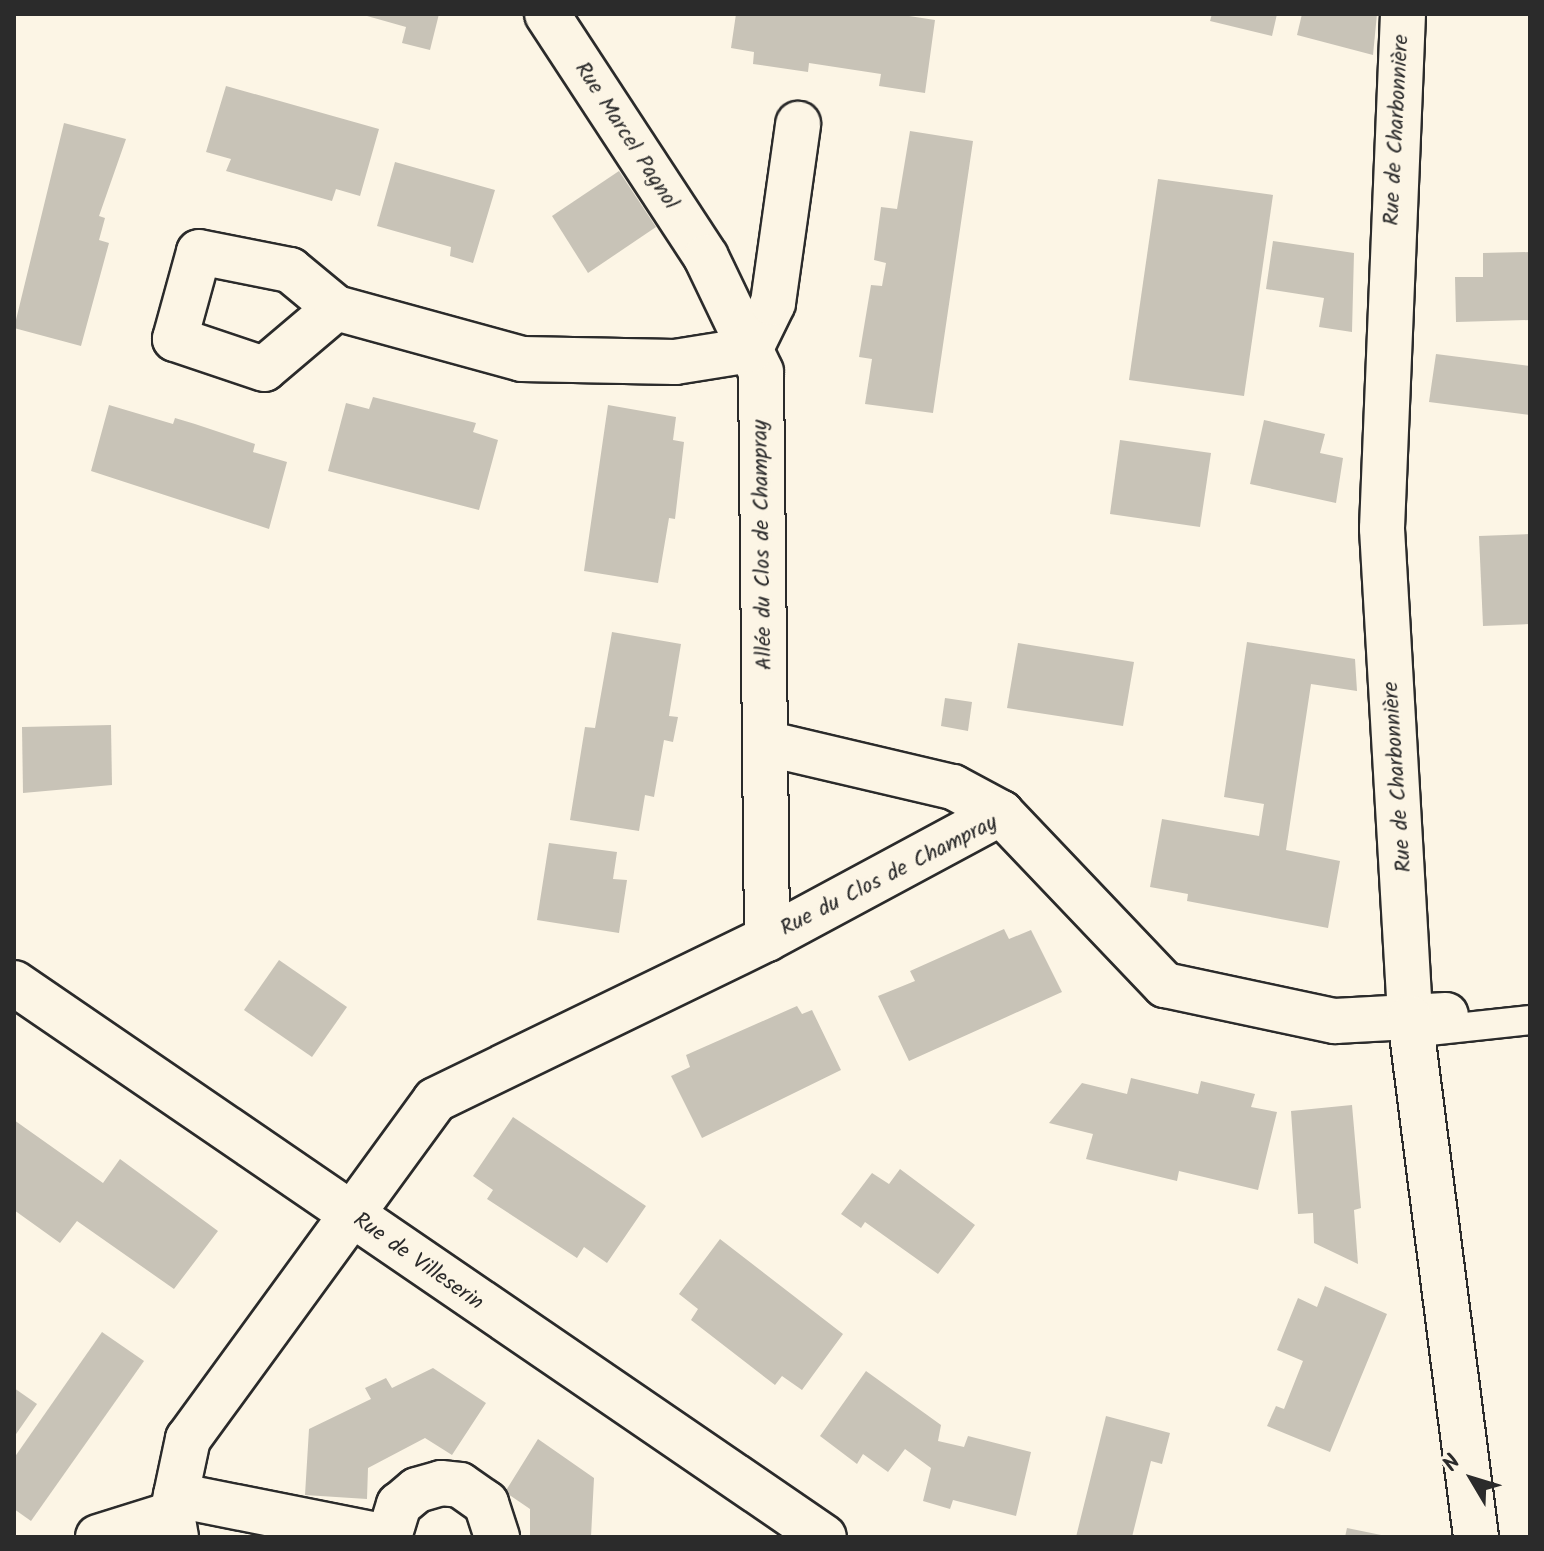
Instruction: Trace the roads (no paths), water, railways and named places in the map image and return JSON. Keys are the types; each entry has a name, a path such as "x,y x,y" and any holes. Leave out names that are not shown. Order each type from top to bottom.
{"street":[{"name":"Rue Marcel Pagnol","path":"547,14 706,257"},
{"name":"Rue de Charbonnière","path":"1403,14 1382,529 1423,1022 1476,1537"},
{"path":"336,308 522,359 675,362 750,350 773,303 798,124"},
{"name":"Allée du Clos de Champray","path":"706,257 761,372 767,939"},
{"path":"765,743 953,787 1001,813"},
{"name":"Rue du Clos de Champray","path":"175,1515 188,1439 435,1100 767,939 1001,813 1165,985 1335,1021 1423,1022"},
{"name":"Rue de Villeserin","path":"14,983 824,1537"},
{"path":"98,1537 175,1515 387,1537 399,1505 417,1490 441,1483 469,1489 486,1503 497,1537"}],"lane":[{"path":"1423,1022 1530,1020"}]}
